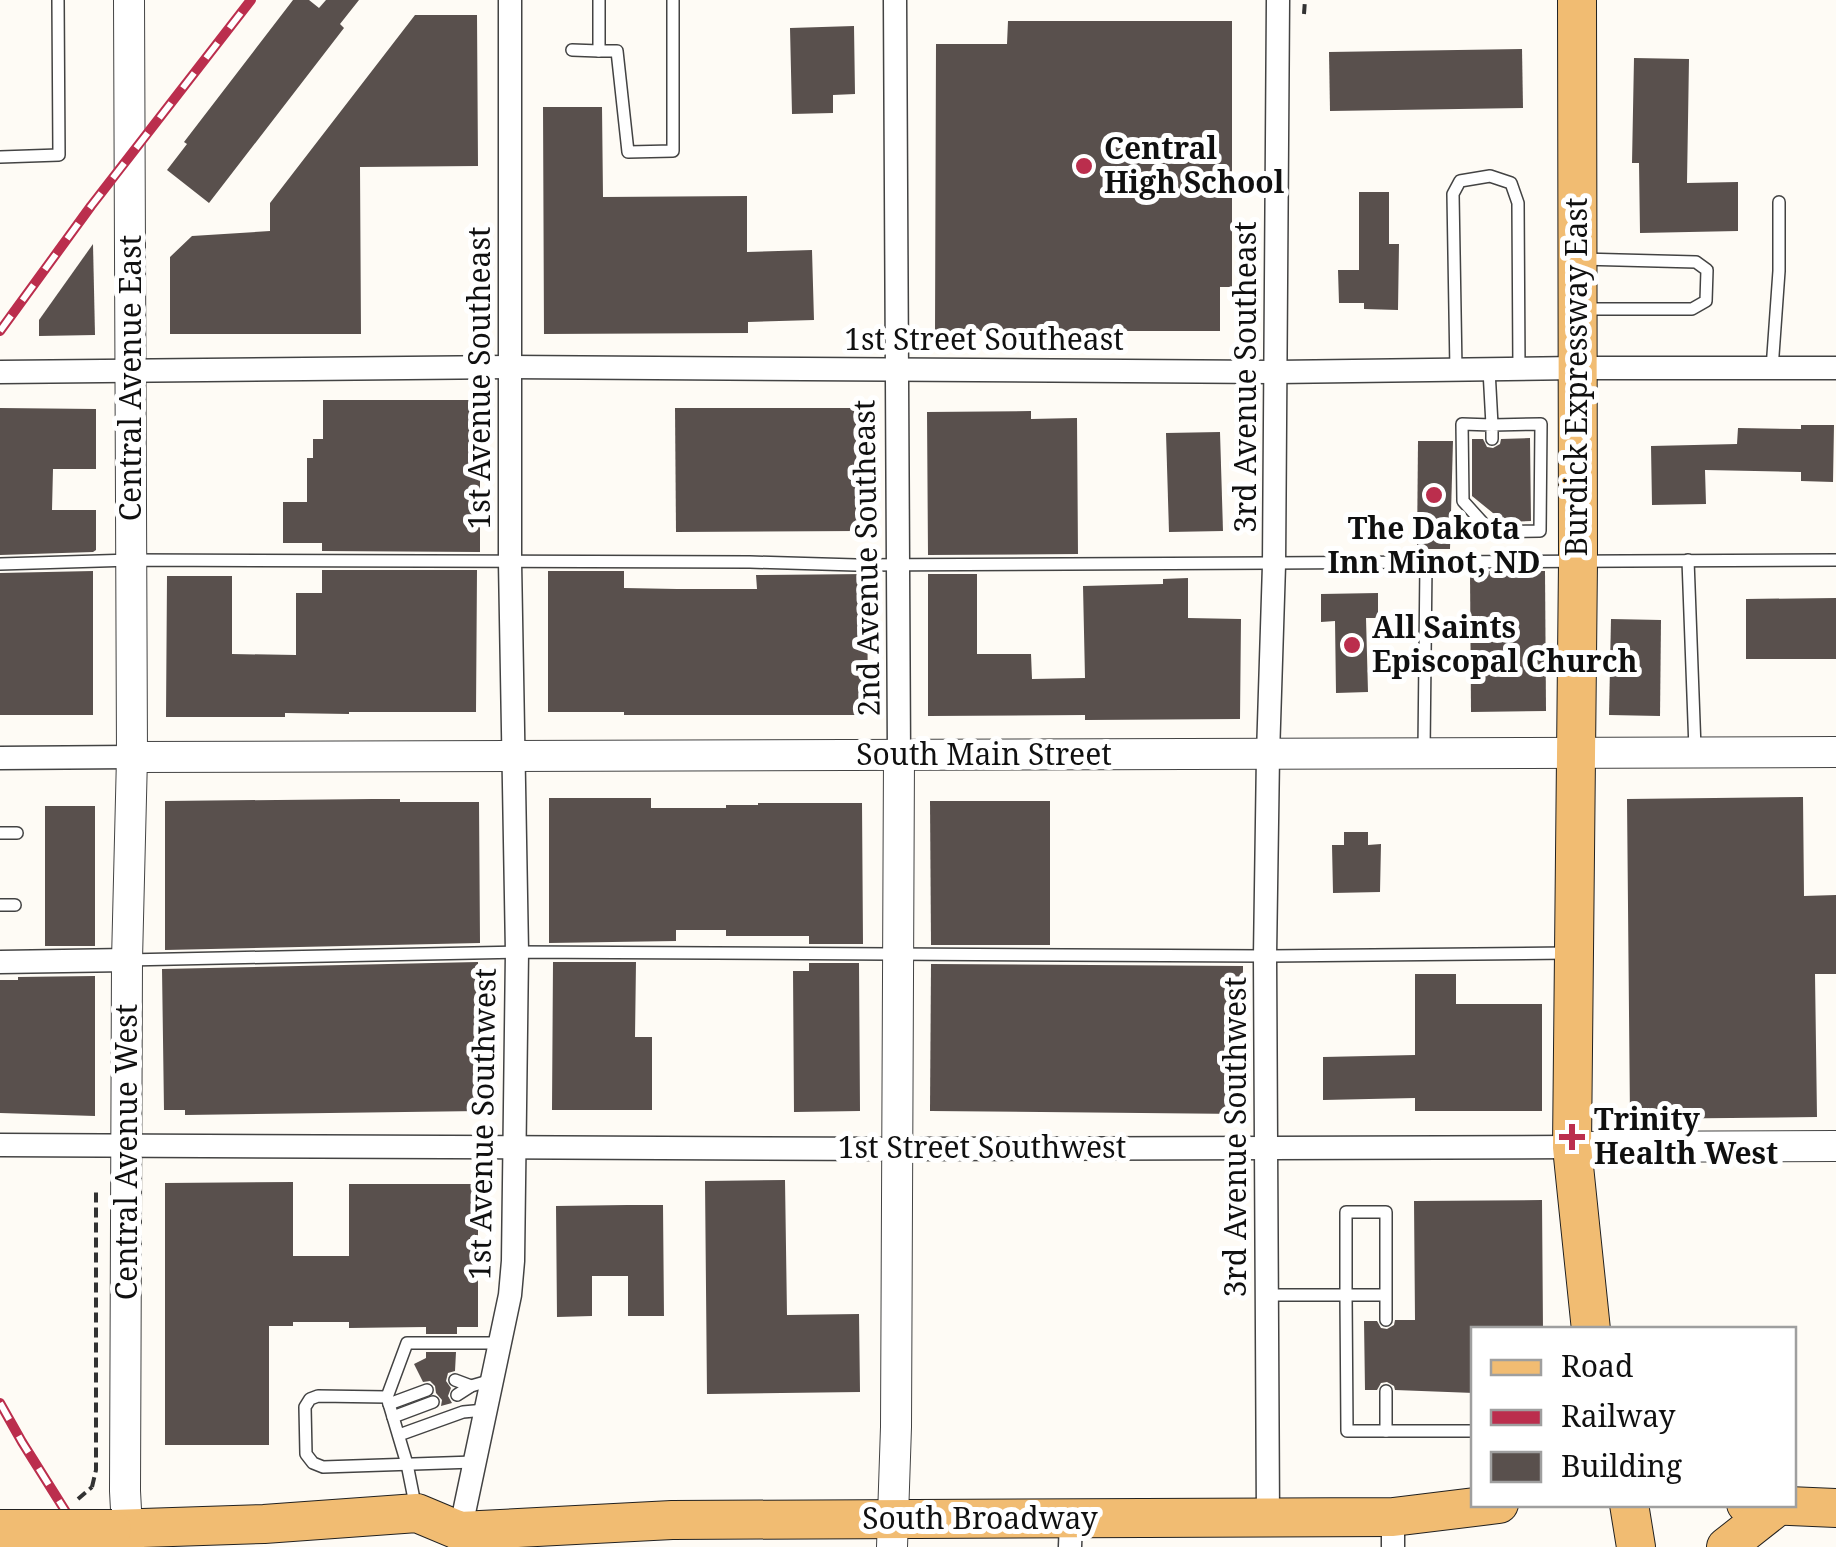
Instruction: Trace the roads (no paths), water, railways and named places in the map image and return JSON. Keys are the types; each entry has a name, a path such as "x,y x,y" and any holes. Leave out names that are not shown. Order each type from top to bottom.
{"main road":[{"name":"Burdick Expressway East","path":"1578,0 1577,368 1559,440 1578,546 1572,1147 1590,1325"},
{"path":"1796,1506 1836,1508"},
{"name":"South Broadway","path":"0,1529 122,1535 417,1513 450,1542 587,1523 893,1533 1071,1533 1268,1518 1393,1532 1488,1507"},
{"path":"1629,1507 1636,1547"},
{"path":"1726,1547 1764,1507"}],"street":[{"name":"Central Avenue East","path":"130,0 132,757"},
{"name":"1st Avenue Southeast","path":"510,0 512,757"},
{"name":"2nd Avenue Southeast","path":"894,0 899,756"},
{"name":"3rd Avenue Southeast","path":"1268,755 1274,564 1278,0"},
{"name":"1st Street Southeast","path":"0,372 509,367 1276,372 1836,368"},
{"name":"South Main Street","path":"132,757 1836,752"},
{"name":"3rd Avenue Southwest","path":"1268,755 1268,1518"},
{"path":"893,1533 899,756"},
{"path":"0,758 132,757"},
{"name":"Central Avenue West","path":"122,1535 132,757"},
{"name":"1st Avenue Southwest","path":"450,1542 485,1410 482,1383 500,1343 510,1296 516,952 512,757"},
{"path":"0,962 127,960"},
{"name":"1st Street Southwest","path":"0,1146 1836,1146"}],"lane":[{"path":"0,157 59,155 58,0"},
{"path":"599,0 599,51"},
{"path":"572,50 617,52 628,152 672,152 673,0"},
{"path":"1456,370 1453,194 1460,182 1490,176 1511,183 1518,202 1519,369"},
{"path":"1772,369 1779,202"},
{"path":"1577,259 1696,262 1708,270 1706,301 1692,309 1577,309"},
{"path":"1489,370 1492,439"},
{"path":"1540,532 1559,440 1541,424 1462,424 1462,501 1491,532 1540,532 1578,546 1688,560 1836,560"},
{"path":"1491,511 1491,532"},
{"path":"0,564 132,560 1426,563 1578,546"},
{"path":"1688,560 1695,753"},
{"path":"1424,754 1426,563"},
{"path":"0,833 17,833"},
{"path":"0,905 15,905"},
{"path":"127,960 516,952 897,956 1573,953"},
{"path":"1386,1320 1386,1212 1346,1212 1346,1430 1471,1431"},
{"path":"1266,1295 1385,1295"},
{"path":"417,1513 390,1406 407,1342 500,1343"},
{"path":"455,1380 482,1383"},
{"path":"458,1395 482,1383"},
{"path":"1386,1390 1386,1431"},
{"path":"430,1396 390,1406 318,1396 305,1407 306,1454 313,1463 324,1467 474,1462"},
{"path":"399,1435 464,1412 485,1410"}],"railway":[{"path":"0,331 91,206 251,0"},
{"path":"0,1403 88,1547"}],"place":[{"name":"Central High School","path":"1084,166"},
{"name":"The Dakota Inn Minot, ND","path":"1434,495"},
{"name":"All Saints Episcopal Church","path":"1352,645"},
{"name":"Trinity Health West","path":"1572,1137"}]}
